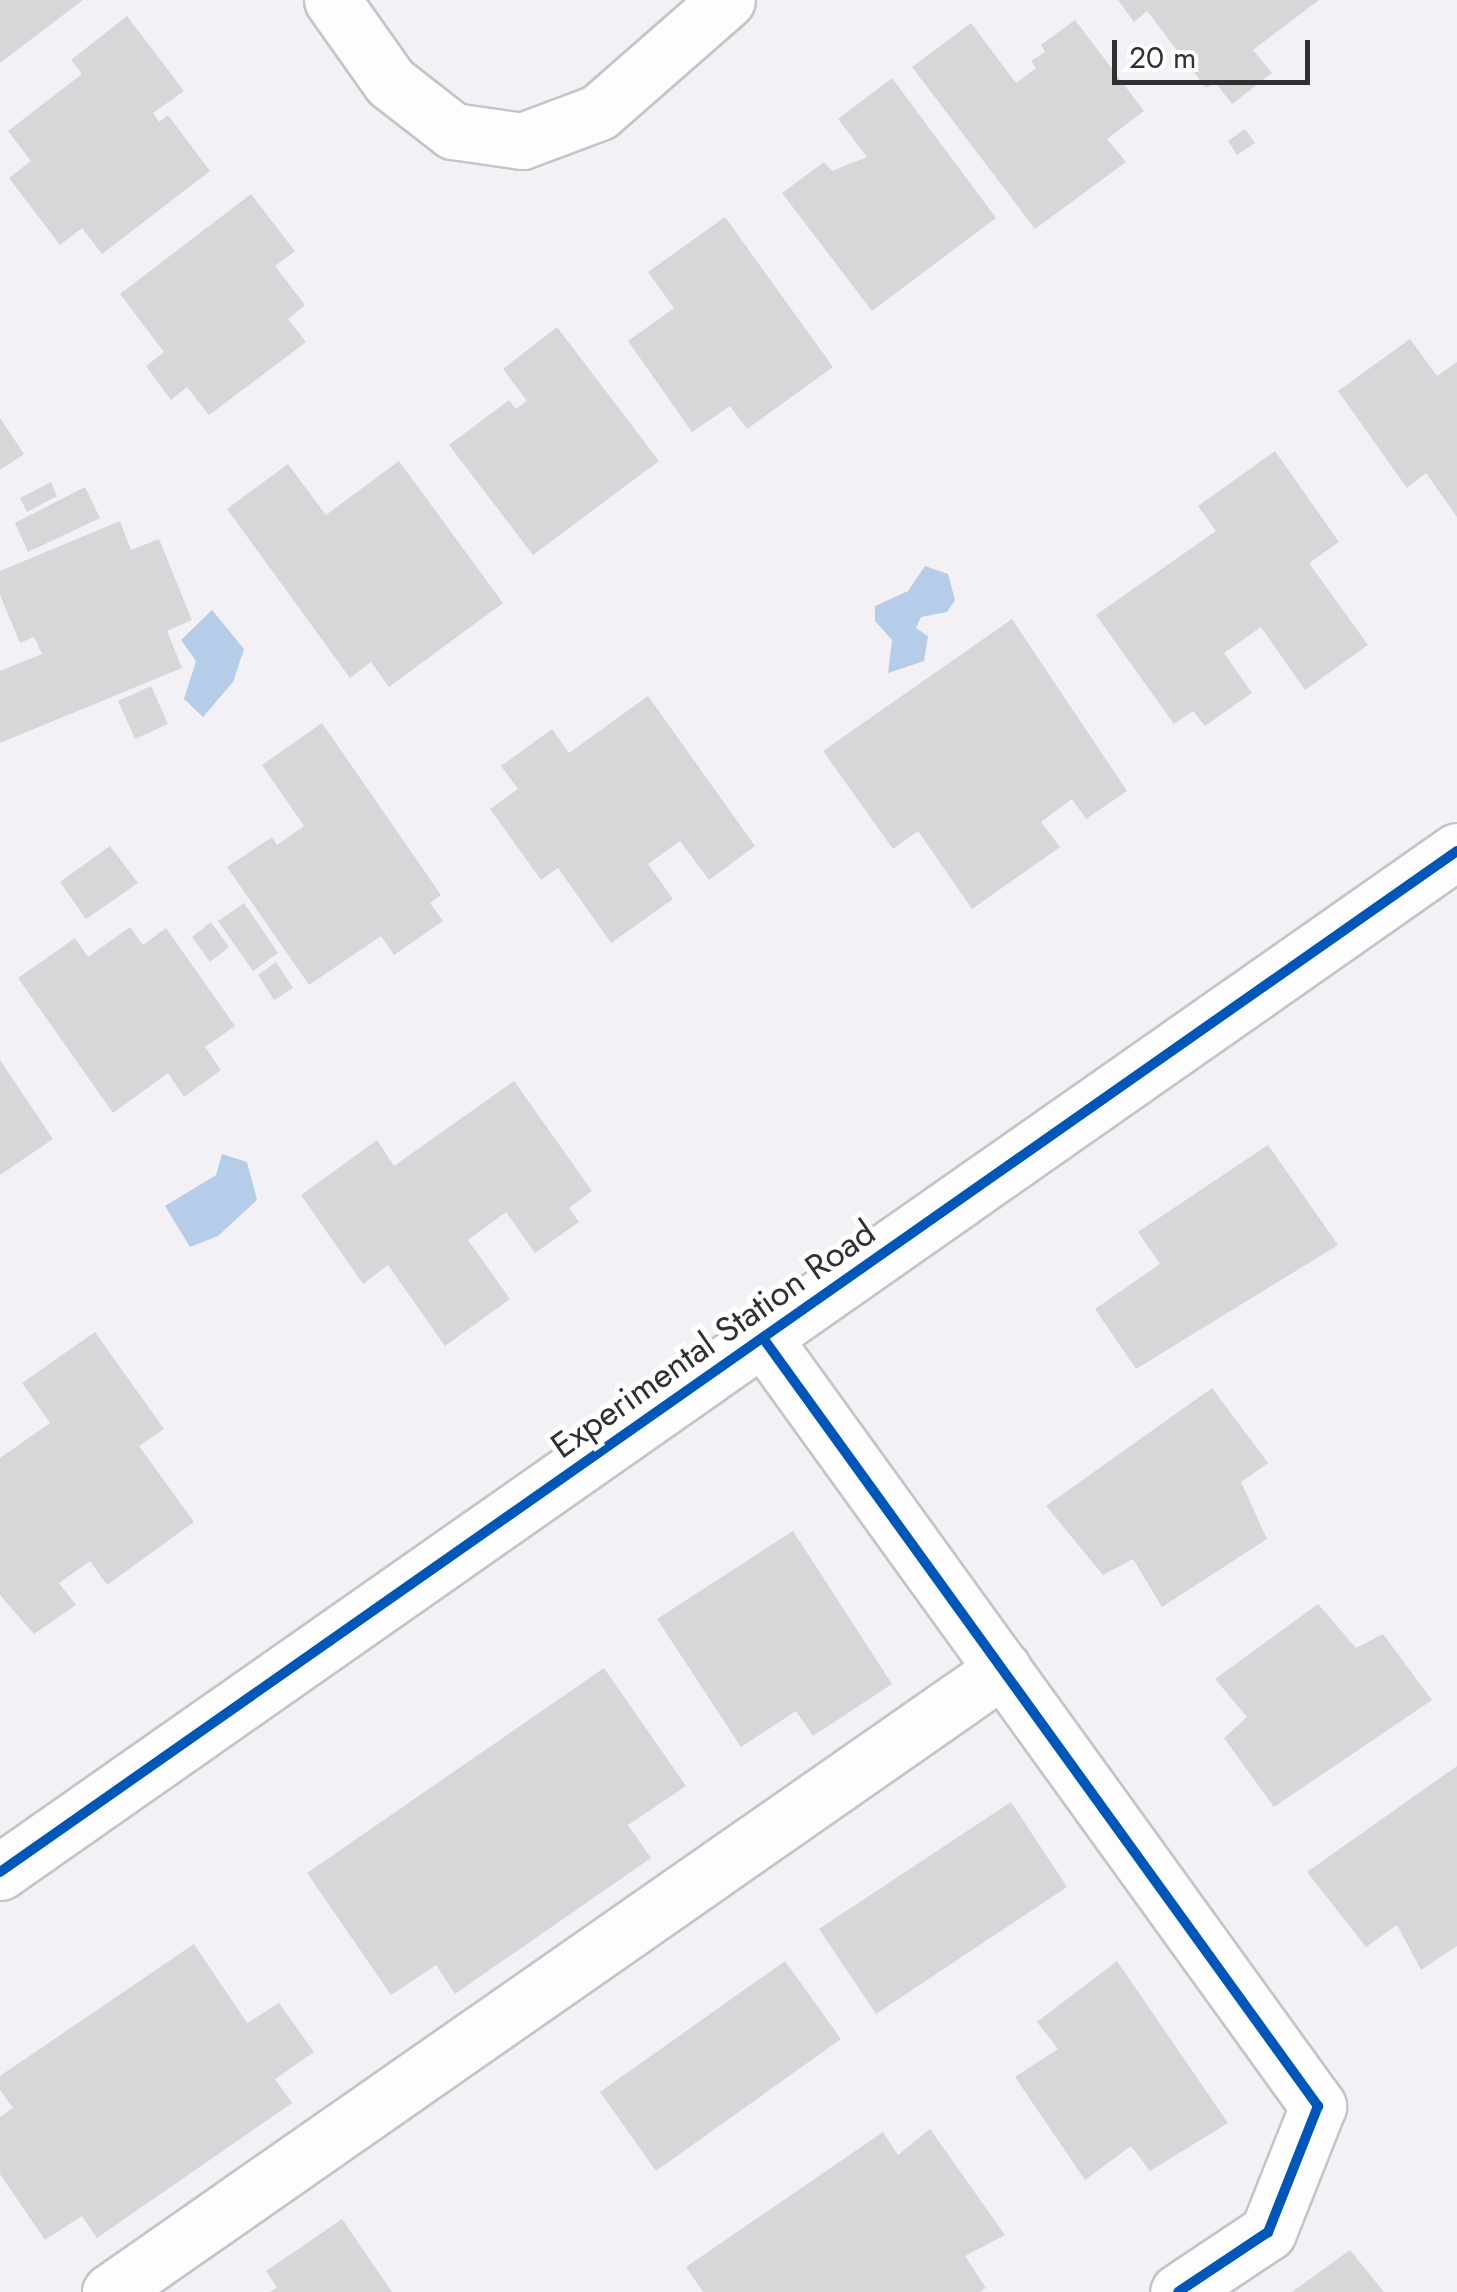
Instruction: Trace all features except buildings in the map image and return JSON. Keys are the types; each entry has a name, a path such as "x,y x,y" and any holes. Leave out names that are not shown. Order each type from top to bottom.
{"street":[{"path":"332,0 390,82 453,131 522,141 598,112 727,0"},
{"name":"Experimental Station Road","path":"0,1872 1457,850"},
{"path":"763,1338 1318,2106 1268,2232 1178,2292"},
{"path":"110,2292 1002,1669"}],"water":[{"path":"925,566 948,574 955,600 947,612 921,617 916,628 928,636 924,661 888,673 892,640 875,621 875,606 908,591"},
{"path":"212,610 244,649 233,682 203,717 184,699 196,661 181,640"},
{"path":"222,1154 247,1162 257,1200 218,1236 190,1247 165,1206 216,1175"}],"cycle path":[{"path":"0,1872 1457,851"},
{"path":"763,1338 1318,2106 1268,2232 1178,2292"}]}
